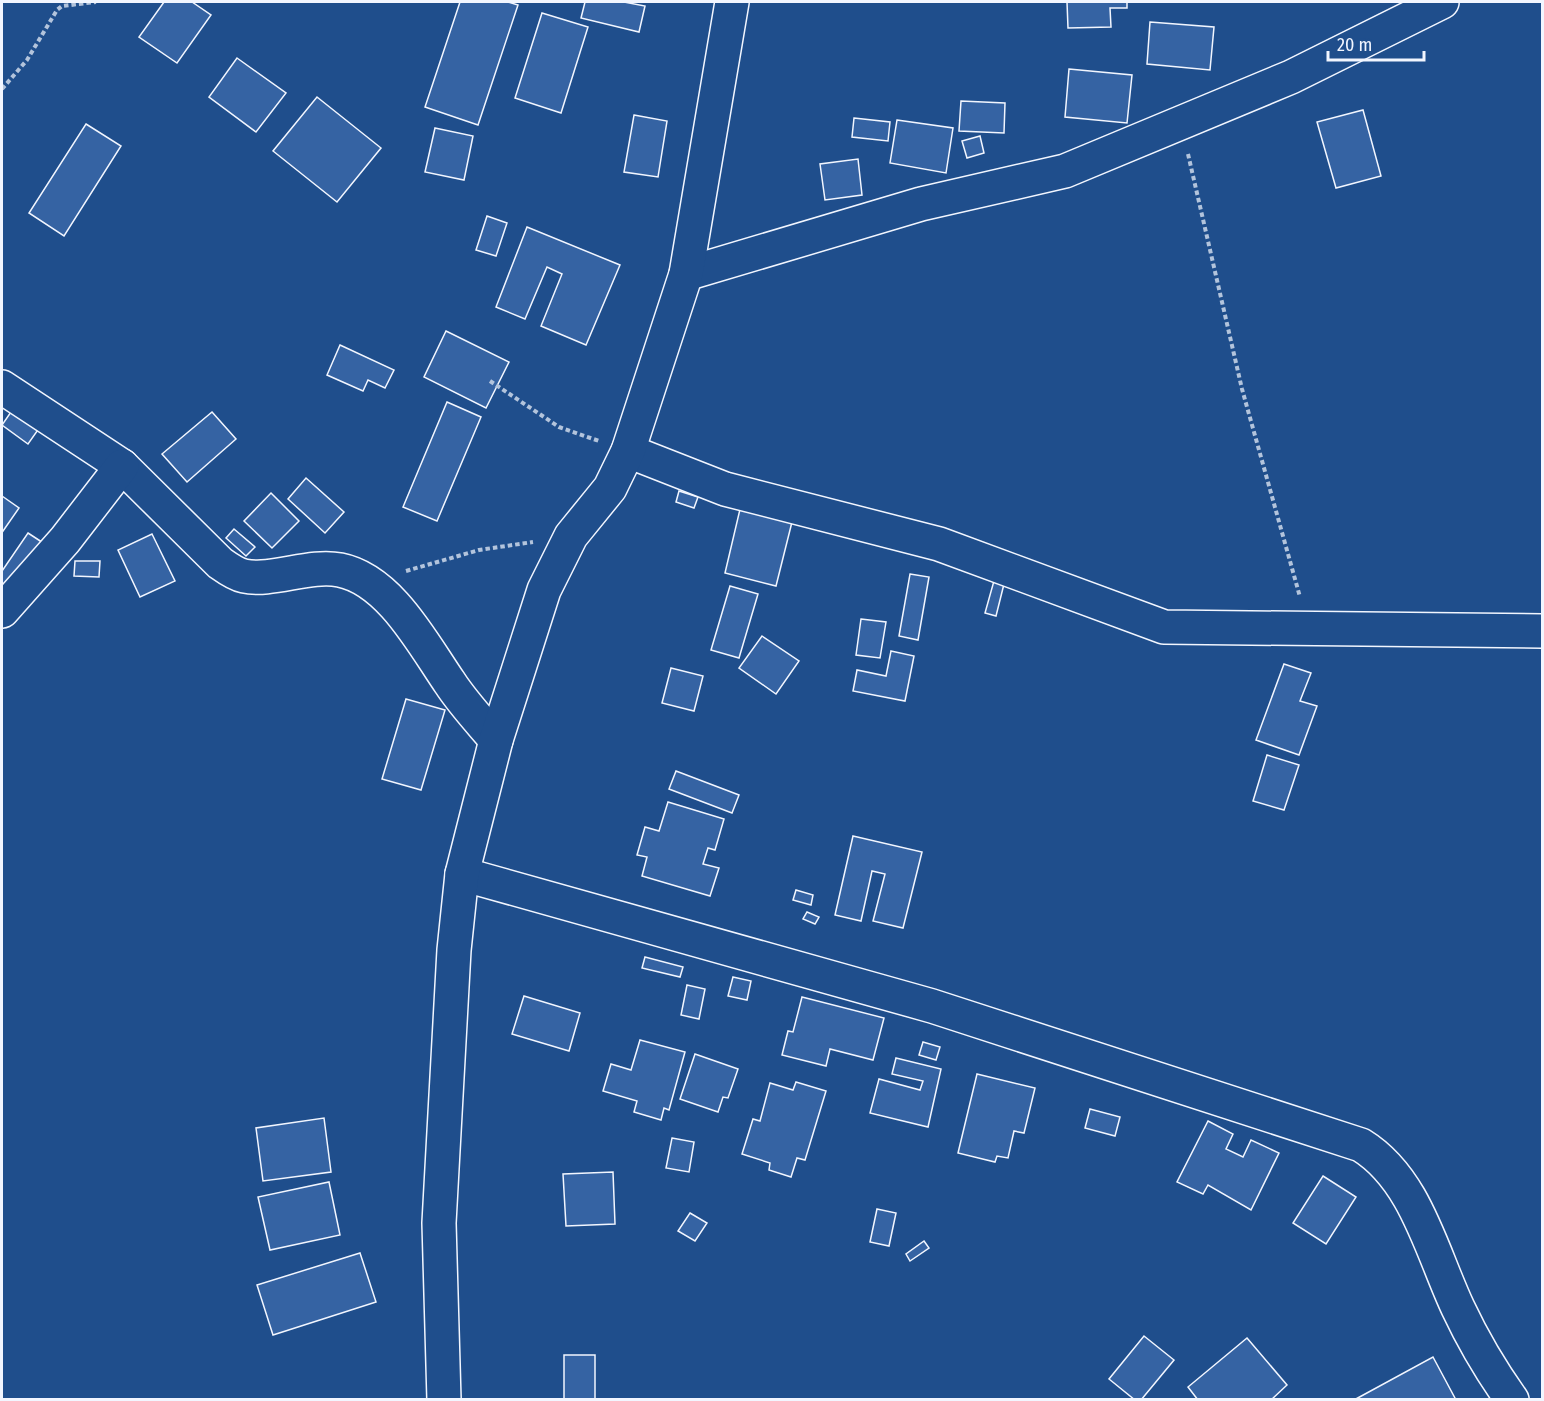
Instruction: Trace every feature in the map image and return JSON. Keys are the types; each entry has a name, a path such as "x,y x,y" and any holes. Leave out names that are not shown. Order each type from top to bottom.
{"street":[{"path":"444,1400 439,1223 454,950 462,874 496,740 544,590 571,536 610,488 628,451 686,274 732,2"},
{"path":"686,274 921,204 1065,171 1291,77 1442,2"},
{"path":"2,387 122,466 220,562 235,573 254,576 323,568 353,574 376,587 409,623 451,685 496,740"},
{"path":"628,451 724,489 939,544 1164,627 1542,632"},
{"path":"2,611 64,540 122,466"},
{"path":"462,874 932,1006 1361,1145 1389,1166 1404,1188 1459,1310 1499,1382 1512,1400"}],"path":[{"path":"2,89 27,60 57,10 62,6 96,2"},
{"path":"1181,124 1242,389 1309,630"},
{"path":"490,381 559,428 628,451"},
{"path":"376,587 403,572 478,550 571,536"}],"building":[{"path":"164,2 192,2 211,15 177,63 139,37"},
{"path":"460,2 508,2 518,5 478,125 425,107"},
{"path":"585,2 624,2 645,6 639,32 581,18"},
{"path":"1067,2 1127,2 1127,8 1110,8 1111,27 1068,28"},
{"path":"542,13 588,27 561,113 515,98"},
{"path":"1150,22 1214,27 1210,70 1147,64"},
{"path":"237,58 286,93 256,132 209,97"},
{"path":"1069,69 1132,75 1127,123 1065,117"},
{"path":"317,97 381,148 337,202 273,151"},
{"path":"961,101 1005,103 1004,133 959,131"},
{"path":"1363,110 1381,176 1336,188 1317,122"},
{"path":"634,115 667,121 658,177 624,172"},
{"path":"854,118 890,122 888,141 852,137"},
{"path":"897,120 953,128 946,173 890,163"},
{"path":"86,124 121,146 64,236 29,213"},
{"path":"435,128 473,136 464,180 425,172"},
{"path":"980,136 984,153 967,158 962,141"},
{"path":"858,159 862,195 825,200 820,164"},
{"path":"487,216 507,223 496,256 476,250"},
{"path":"527,227 620,265 586,345 541,326 562,274 547,267 525,319 496,307"},
{"path":"446,331 509,362 486,408 424,377"},
{"path":"340,345 394,370 385,388 368,380 363,391 327,375"},
{"path":"447,402 481,417 437,521 403,507"},
{"path":"13,409 40,427 28,444 2,425"},
{"path":"212,412 236,439 187,482 162,454"},
{"path":"306,478 344,512 325,533 288,499"},
{"path":"679,491 698,497 694,508 676,502"},
{"path":"271,493 299,521 272,548 244,521"},
{"path":"2,496 19,508 3,531 2,530"},
{"path":"741,505 793,518 776,586 725,573"},
{"path":"234,529 255,547 246,556 226,538"},
{"path":"28,533 54,550 2,603 2,571"},
{"path":"152,534 175,581 140,597 118,550"},
{"path":"75,561 100,561 99,577 74,576"},
{"path":"997,570 1007,572 996,616 985,613"},
{"path":"910,574 929,577 918,640 899,636"},
{"path":"730,586 758,594 739,658 711,650"},
{"path":"861,619 886,622 880,658 856,655"},
{"path":"762,636 799,661 776,694 739,668"},
{"path":"891,651 914,656 905,701 853,691 857,670 886,676"},
{"path":"1284,664 1311,673 1300,701 1317,706 1299,755 1256,740"},
{"path":"671,668 703,676 694,711 662,703"},
{"path":"406,699 445,710 421,790 382,779"},
{"path":"1267,755 1299,765 1284,810 1253,801"},
{"path":"676,771 739,795 732,813 669,789"},
{"path":"668,802 724,819 715,850 708,848 703,864 719,868 710,896 642,876 647,857 637,855 645,827 659,831"},
{"path":"853,836 922,852 903,928 873,921 885,874 872,871 861,921 835,915"},
{"path":"796,890 813,895 811,905 793,900"},
{"path":"807,912 819,917 815,924 803,919"},
{"path":"645,957 683,967 680,977 642,968"},
{"path":"733,977 751,981 747,1000 728,996"},
{"path":"687,985 705,989 699,1019 681,1015"},
{"path":"524,996 580,1013 569,1051 512,1034"},
{"path":"802,997 884,1018 873,1060 830,1049 826,1066 782,1055 788,1031 793,1032"},
{"path":"640,1040 685,1052 669,1110 664,1108 661,1120 634,1112 637,1101 603,1091 611,1064 631,1070"},
{"path":"923,1042 940,1047 936,1060 919,1055"},
{"path":"695,1054 738,1069 728,1098 723,1097 718,1112 680,1099"},
{"path":"896,1058 941,1069 928,1127 870,1113 879,1079 920,1090 923,1081 892,1074"},
{"path":"977,1074 1035,1088 1024,1133 1014,1131 1008,1158 997,1156 995,1162 958,1153"},
{"path":"796,1082 826,1091 805,1160 797,1158 791,1177 769,1170 770,1163 742,1154 753,1119 760,1121 770,1083 793,1090"},
{"path":"1090,1109 1120,1117 1115,1136 1085,1128"},
{"path":"324,1118 331,1172 263,1181 256,1128"},
{"path":"1208,1121 1233,1134 1226,1149 1243,1157 1251,1140 1279,1153 1251,1210 1208,1185 1203,1194 1177,1182"},
{"path":"672,1138 694,1142 689,1172 666,1168"},
{"path":"613,1172 615,1224 566,1226 563,1174"},
{"path":"1323,1176 1356,1197 1326,1244 1293,1223"},
{"path":"329,1182 340,1235 270,1250 258,1197"},
{"path":"877,1209 896,1213 889,1246 870,1242"},
{"path":"690,1213 707,1223 695,1241 678,1231"},
{"path":"924,1241 929,1248 910,1261 906,1254"},
{"path":"360,1253 376,1302 273,1335 257,1285"},
{"path":"1144,1336 1174,1360 1141,1400 1135,1400 1109,1379"},
{"path":"1247,1338 1287,1385 1271,1400 1198,1400 1188,1387"},
{"path":"564,1355 595,1355 595,1400 564,1400"},
{"path":"1433,1357 1456,1400 1354,1400"}]}
